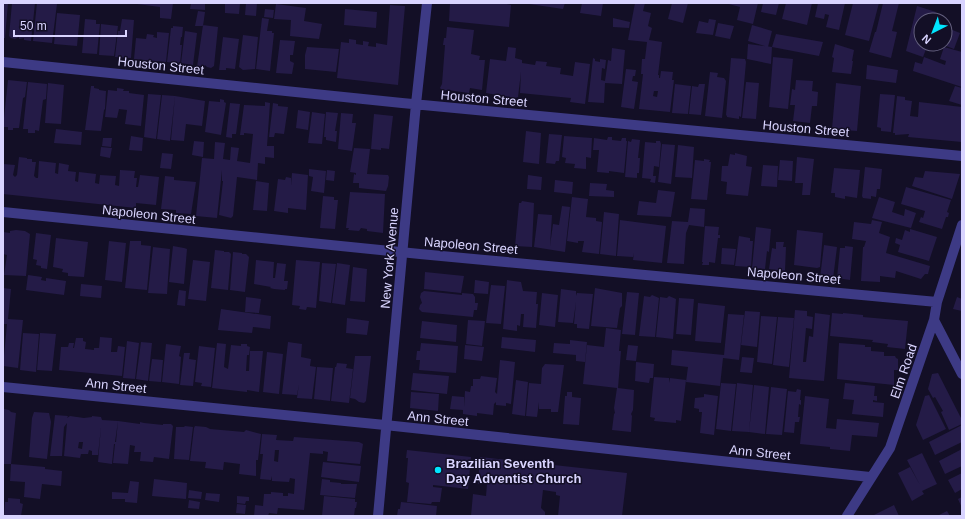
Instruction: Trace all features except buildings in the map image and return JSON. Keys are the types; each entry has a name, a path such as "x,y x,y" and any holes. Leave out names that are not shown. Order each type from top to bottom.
{"street":[{"name":"New York Avenue","path":"378,516 385,425 426,3"},
{"name":"Houston Street","path":"3,62 416,104 962,156"},
{"name":"Napoleon Street","path":"3,212 402,252 938,302"},
{"name":"Elm Road","path":"848,516 870,477 890,448 934,320 938,302 962,225"},
{"path":"934,320 962,374"},
{"name":"Ann Street","path":"3,387 385,425 870,477"}],"place":[{"name":"Brazilian Seventh Day Adventist Church","path":"438,470"}]}
